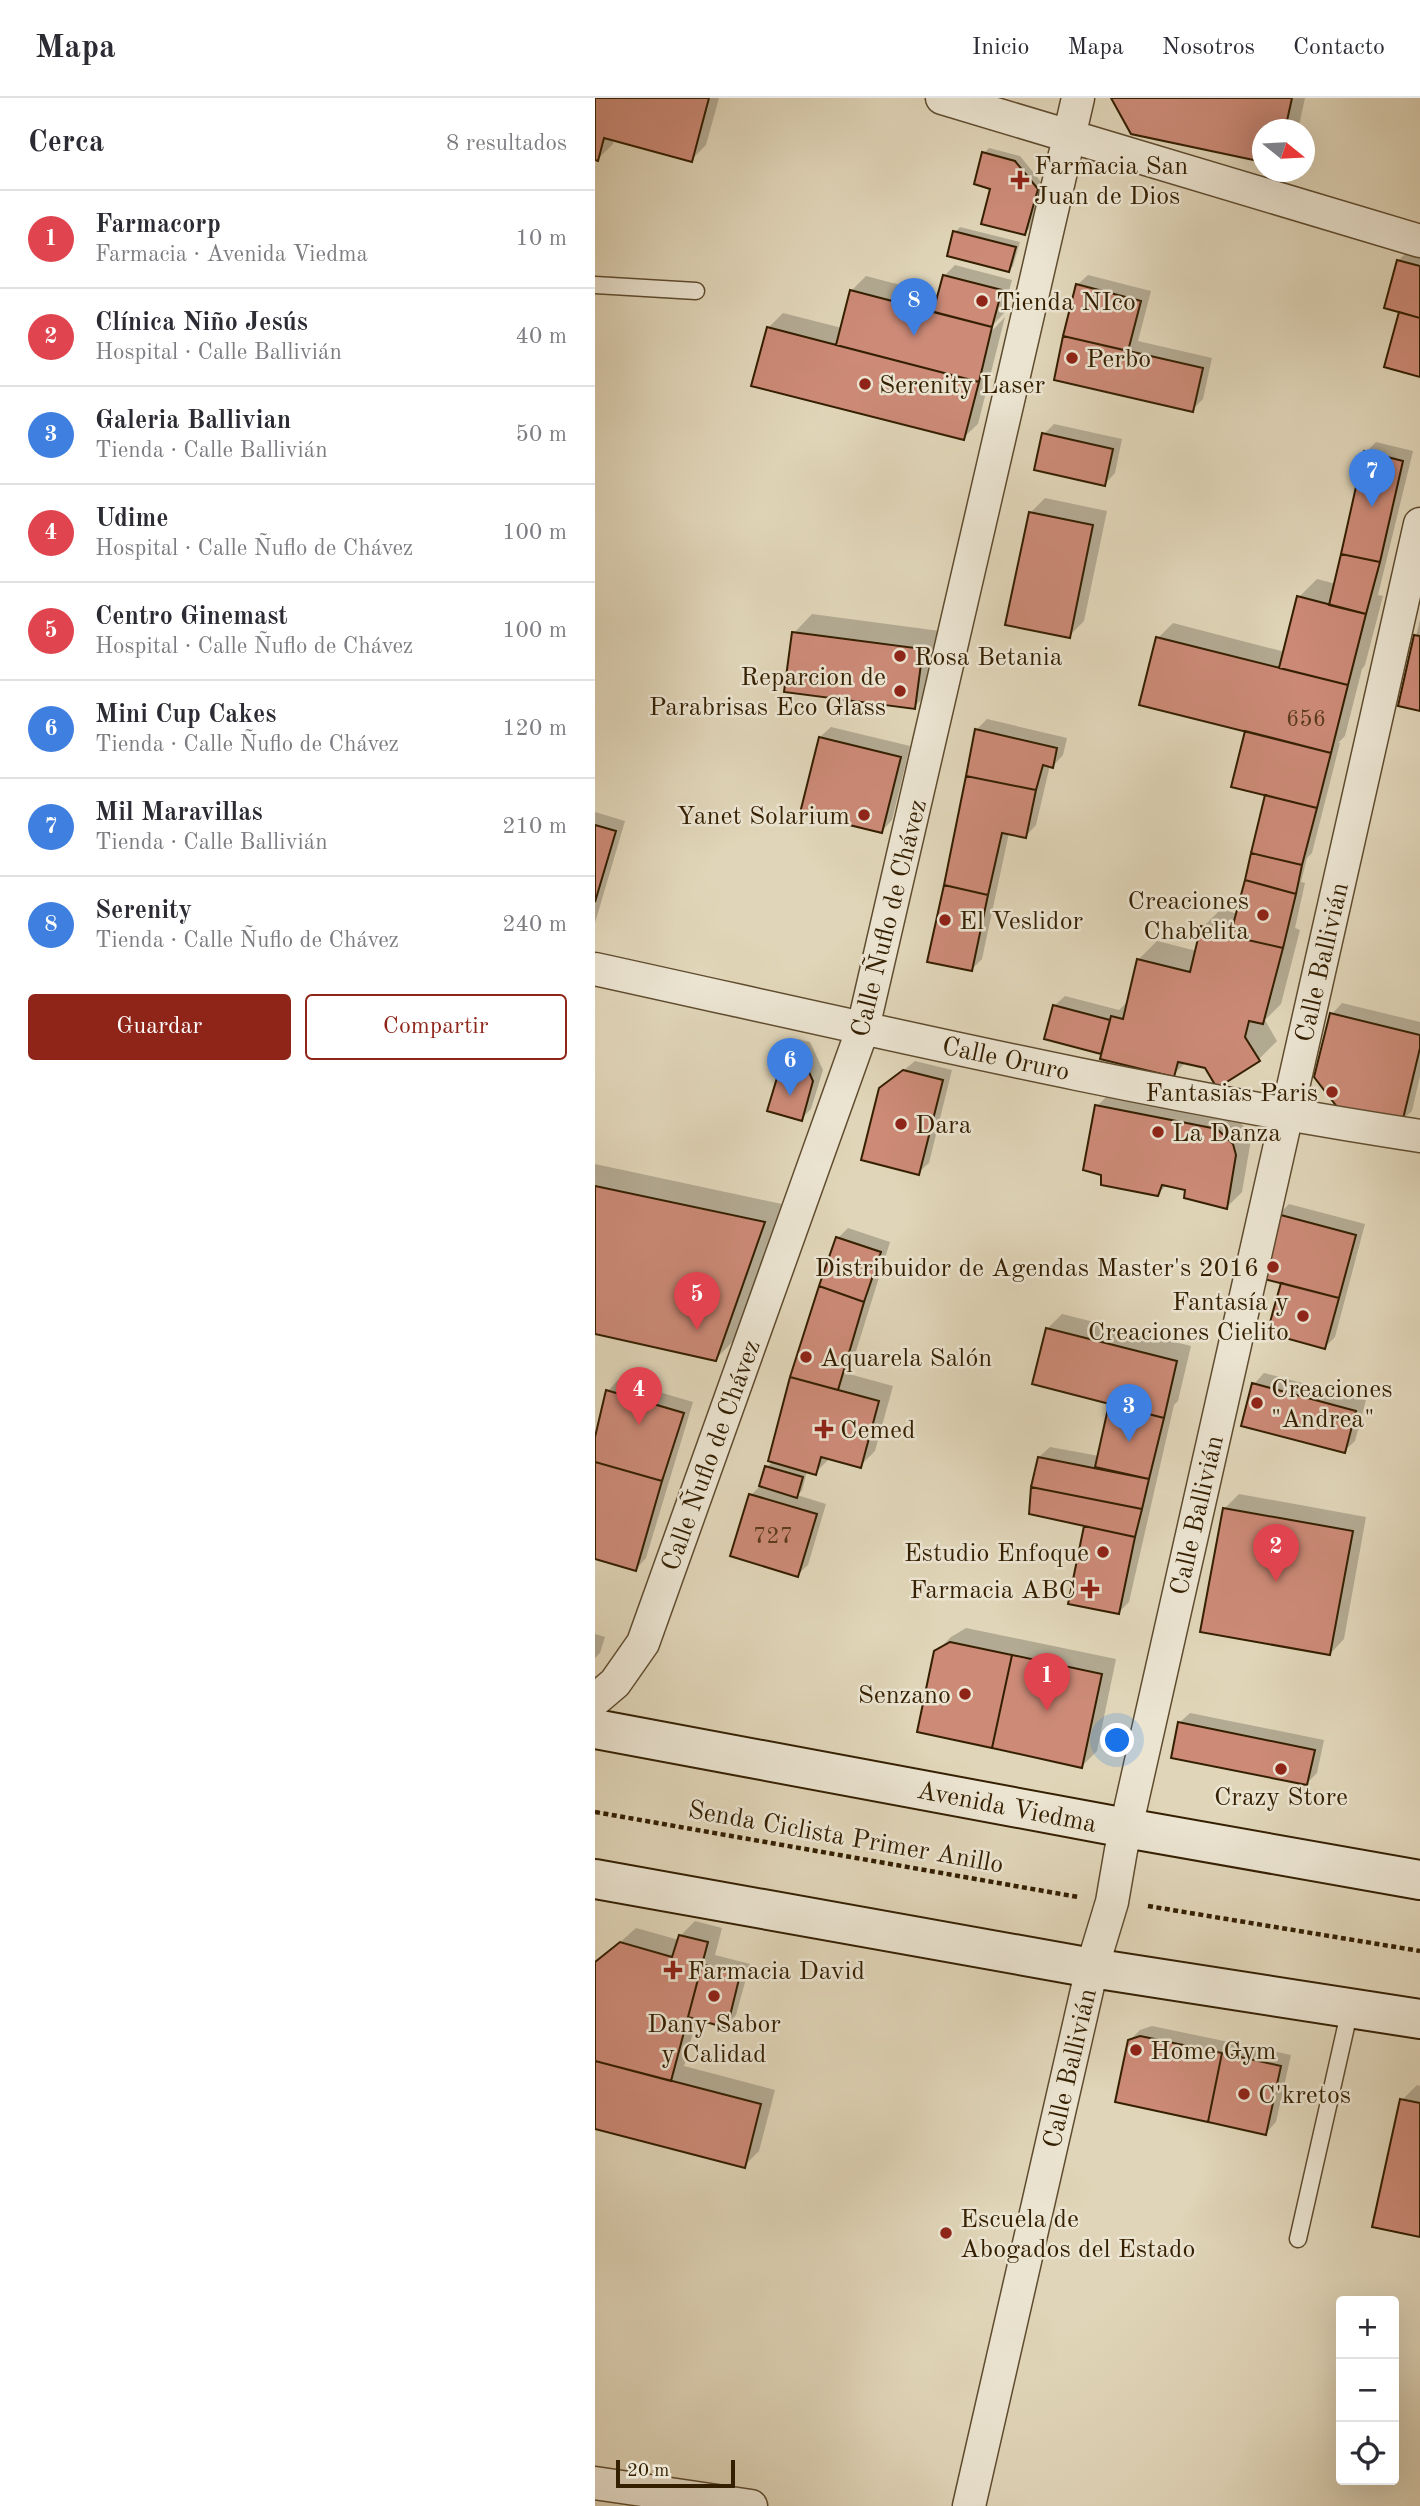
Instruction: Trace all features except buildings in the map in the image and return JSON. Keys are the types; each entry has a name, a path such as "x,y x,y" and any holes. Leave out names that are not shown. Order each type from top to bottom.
{"main road":[{"name":"Avenida Viedma","path":"595,1729 1420,1880"},
{"path":"595,1879 1092,1968 1420,2019"}],"street":[{"path":"942,98 1420,240"},
{"name":"Calle Ñuflo de Chávez","path":"595,1700 615,1683 643,1643 863,1028 1078,98"},
{"name":"Calle Ballivián","path":"969,2506 1092,1968 1112,1902 1126,1828 1420,524"},
{"name":"Calle Oruro","path":"595,969 863,1028 1286,1115 1420,1136"},
{"path":"595,2483 751,2506"}],"lane":[{"path":"595,285 697,291"},
{"path":"1298,2239 1350,2009"}],"path":[{"name":"Senda Ciclista Primer Anillo","path":"595,1812 1090,1899"},
{"path":"1145,1906 1420,1951"}],"place":[{"name":"Farmacia San Juan de Dios","path":"1020,180"},
{"name":"Tienda NIco","path":"982,301"},
{"name":"Serenity","path":"914,336"},
{"name":"Perbo","path":"1072,358"},
{"name":"Serenity Laser","path":"865,384"},
{"name":"Mil Maravillas","path":"1372,507"},
{"name":"Rosa Betania","path":"900,656"},
{"name":"Reparcion de Parabrisas Eco Glass","path":"900,691"},
{"name":"Yanet Solarium","path":"864,815"},
{"name":"Creaciones Chabelita","path":"1263,915"},
{"name":"El Veslidor","path":"945,920"},
{"name":"Fantasias Paris","path":"1332,1092"},
{"name":"Mini Cup Cakes","path":"790,1096"},
{"name":"Dara","path":"901,1124"},
{"name":"La Danza","path":"1158,1132"},
{"name":"Distribuidor de Agendas Master's 2016","path":"1273,1267"},
{"name":"Fantasía y Creaciones Cielito","path":"1303,1316"},
{"name":"Centro Ginemast","path":"697,1330"},
{"name":"Aquarela Salón","path":"806,1357"},
{"name":"Creaciones \"Andrea\"","path":"1257,1403"},
{"name":"Udime","path":"639,1425"},
{"name":"Cemed","path":"824,1429"},
{"name":"Galeria Ballivian","path":"1129,1442"},
{"name":"Estudio Enfoque","path":"1103,1552"},
{"name":"Clínica Niño Jesús","path":"1276,1582"},
{"name":"Farmacia ABC","path":"1090,1589"},
{"name":"Senzano","path":"965,1694"},
{"name":"Farmacorp","path":"1047,1711"},
{"name":"Crazy Store","path":"1281,1769"},
{"name":"Farmacia David","path":"673,1970"},
{"name":"Dany Sabor y Calidad","path":"714,1996"},
{"name":"Home Gym","path":"1136,2050"},
{"name":"C'kretos","path":"1244,2094"},
{"name":"Escuela de Abogados del Estado","path":"946,2233"}]}
